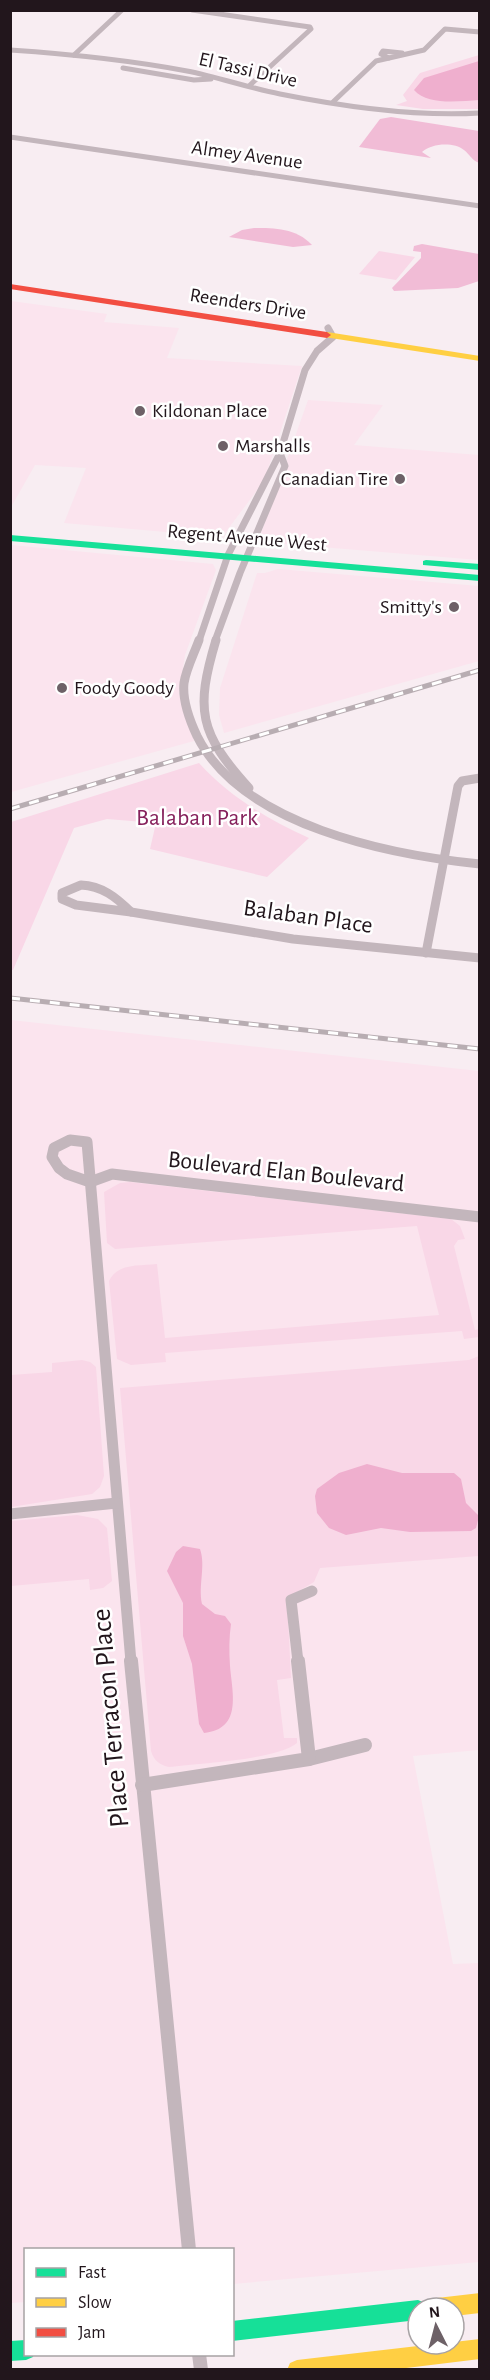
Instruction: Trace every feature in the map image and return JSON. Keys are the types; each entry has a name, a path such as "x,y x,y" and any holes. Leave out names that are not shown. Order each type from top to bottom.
{"street":[{"path":"74,55 122,10"},
{"path":"192,10 310,27 311,29 250,85"},
{"path":"333,102 376,61 424,50 445,29 480,32"},
{"name":"El Tassi Drive","path":"10,50 100,58 217,76 280,94 421,114 480,113"},
{"name":"Almey Avenue","path":"10,137 480,206"},
{"name":"Reenders Drive","path":"10,278 480,359"},
{"name":"Reenders Drive","path":"10,286 480,351"},
{"path":"331,332 305,370 280,453 230,551 184,684 183,700 189,723 219,769 234,783 300,821 351,841 395,853 480,864"},
{"path":"257,797 228,766 214,742 203,712 205,676 246,553 285,465 280,453"},
{"name":"Regent Avenue West","path":"10,528 78,538 230,551 480,578"},
{"path":"35,530 54,541"},
{"name":"Regent Avenue West","path":"10,538 54,541 78,538"},
{"name":"Regent Avenue West","path":"246,553 480,567"},
{"path":"426,953 458,786 462,781 480,778"},
{"name":"Balaban Place","path":"131,912 111,892 104,889 76,886 62,893 62,899 68,904 293,939 480,958"},
{"name":"Place Terracon Place","path":"90,1182 71,1177 61,1171 52,1157 54,1148 70,1140 87,1142 142,1785 189,2248"},
{"name":"Boulevard Elan Boulevard","path":"90,1182 112,1174 480,1216"},
{"path":"10,1514 117,1503"},
{"path":"309,1759 291,1600 312,1591"},
{"path":"142,1785 309,1759 365,1745"},
{"path":"234,2331 406,2311"},
{"path":"297,2370 480,2349"}],"shaded area":[{"path":"479,61 479,100 436,100 420,95 414,90 424,78"},
{"path":"391,117 479,131 479,163 460,147 449,145 437,145 422,152 431,158 359,147 380,119"},
{"path":"254,228 292,232 312,245 293,247 229,237 242,230"},
{"path":"422,244 479,254 479,281 458,288 394,291 392,288 421,258 421,252 413,251 414,246"},
{"path":"11,301 107,314 104,322 179,328 167,358 302,366 264,481 222,537 64,523 86,468 35,465 11,507"},
{"path":"308,400 383,405 354,445 479,455 479,560 260,542 259,539"},
{"path":"11,545 213,564 216,570 185,655 179,694 194,741 11,792"},
{"path":"278,569 479,586 479,661 224,733 219,715 220,688 257,573"},
{"path":"11,1020 479,1071 479,1750 413,1756 453,1964 479,1963 479,2262 234,2284 234,2248 24,2248 24,2302 11,2303"},
{"path":"367,1464 402,1473 454,1473 461,1479 466,1503 479,1516 476,1528 471,1531 410,1532 381,1528 346,1535 329,1528 317,1513 315,1496 317,1489 339,1473"},
{"path":"183,1546 200,1549 202,1555 202,1604 215,1614 225,1616 231,1624 229,1650 233,1698 230,1717 216,1730 204,1733 199,1724 192,1664 183,1636 183,1603 167,1571 176,1552"}],"green space":[{"path":"479,55 479,109 423,109 396,105 407,101 403,95 420,73"},
{"path":"379,251 415,257 396,280 359,274"},
{"name":"Balaban Park","path":"199,763 236,797 278,823 309,838 267,877 150,849 156,823 107,819 74,828 13,970 11,970 11,822"},
{"path":"130,1182 451,1219 460,1226 465,1239 458,1240 454,1246 475,1330 479,1329 479,1337 464,1339 462,1331 165,1353 166,1362 131,1365 117,1359 109,1281 117,1271 136,1266 157,1264 165,1338 439,1315 417,1226 115,1249 107,1243 104,1192 120,1183"},
{"path":"479,1356 479,1556 320,1568 314,1582 287,1598 291,1678 277,1680 284,1738 297,1738 297,1743 273,1753 236,1760 169,1767 158,1762 151,1751 120,1388 469,1360"},
{"path":"82,1360 96,1367 104,1476 100,1487 92,1494 11,1507 11,1375 52,1372 52,1363"},
{"path":"77,1515 98,1519 107,1528 112,1581 103,1588 90,1590 89,1579 11,1586 11,1521"}],"railway":[{"path":"10,809 480,670"},
{"path":"10,998 480,1049"}],"traffic: fast":[{"path":"10,538 480,578"},
{"path":"426,563 480,567"},
{"path":"234,2331 406,2311"},
{"path":"10,2351 24,2350"}],"traffic: slow":[{"path":"327,335 480,359"},
{"path":"466,2305 480,2303"},
{"path":"297,2370 480,2349"}],"traffic: jam":[{"path":"10,286 327,335"}],"place":[{"name":"Kildonan Place","path":"140,411"},
{"name":"Marshalls","path":"223,446"},
{"name":"Canadian Tire","path":"400,479"},
{"name":"Smitty's","path":"454,607"},
{"name":"Foody Goody","path":"62,688"}]}
